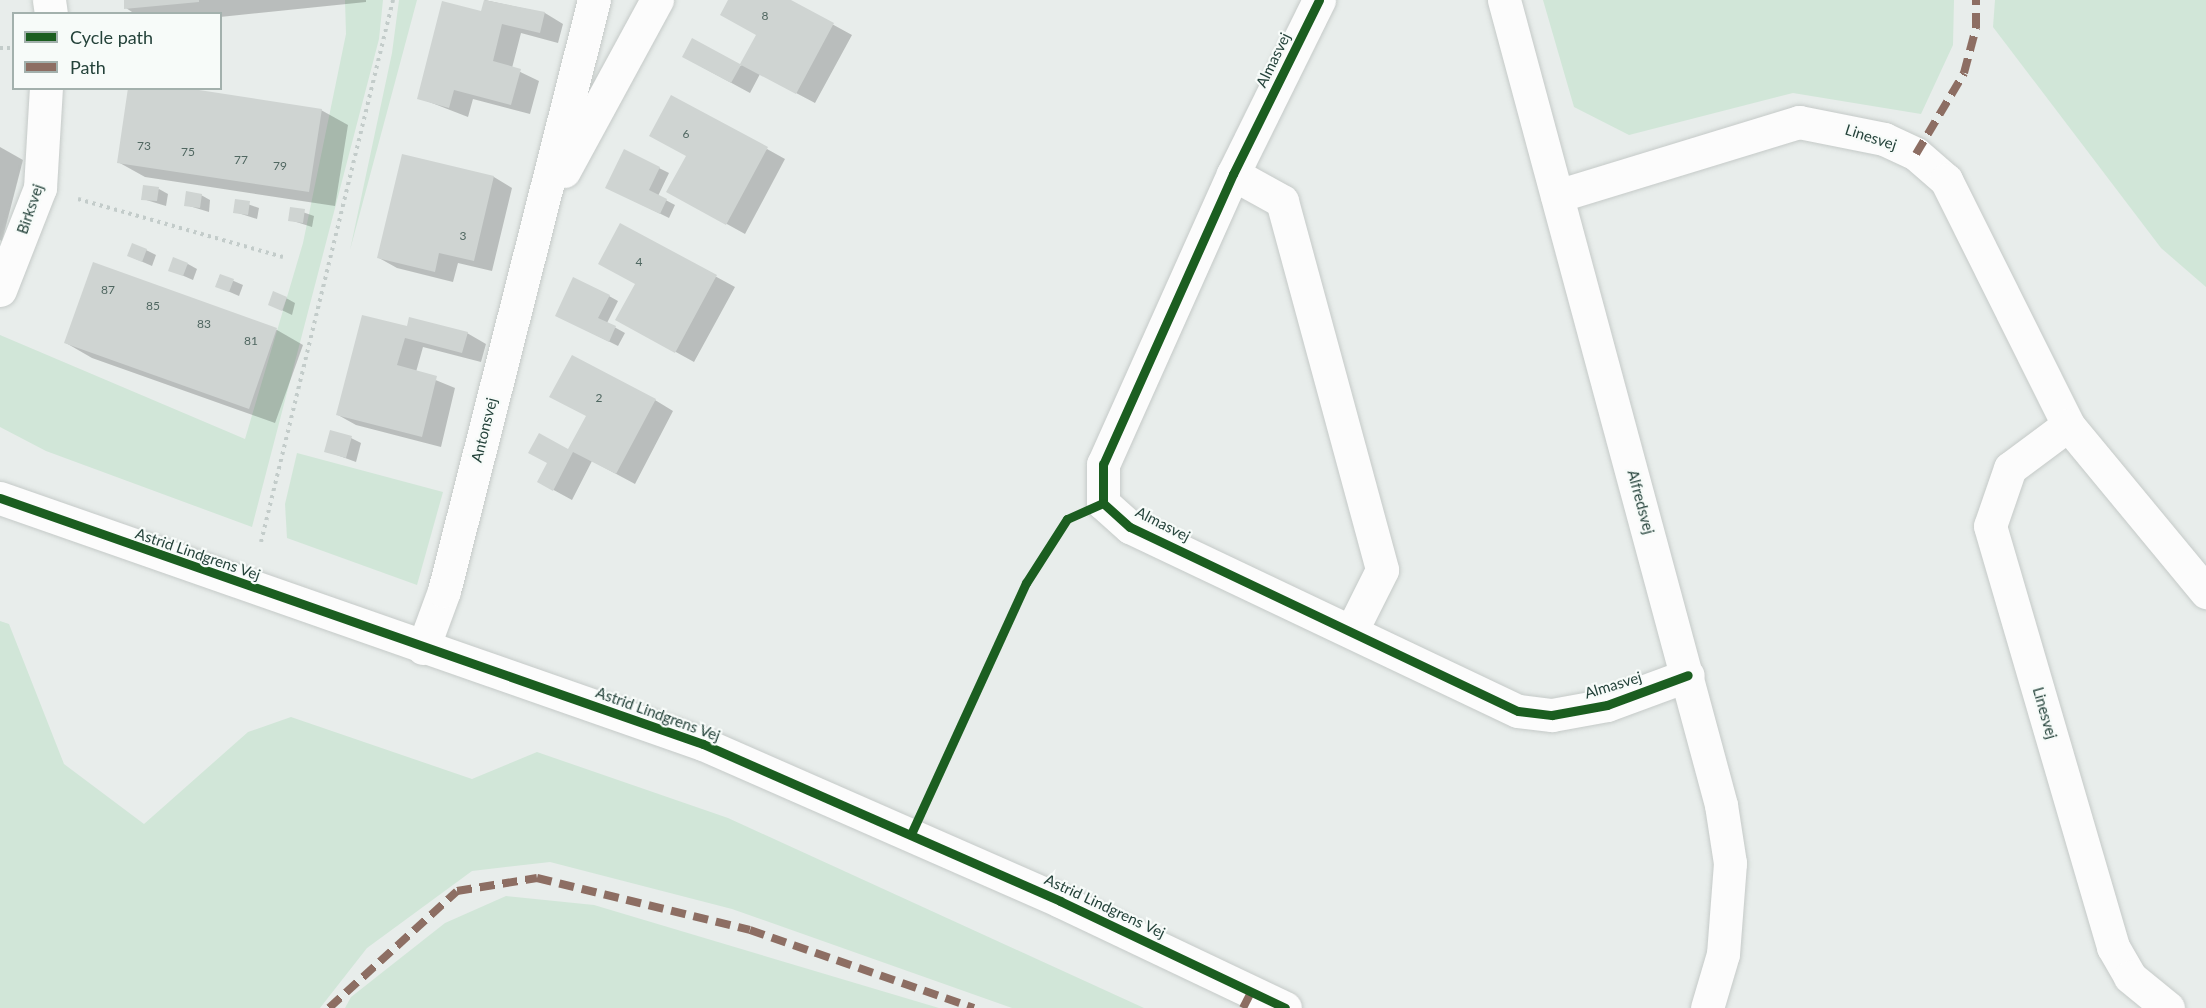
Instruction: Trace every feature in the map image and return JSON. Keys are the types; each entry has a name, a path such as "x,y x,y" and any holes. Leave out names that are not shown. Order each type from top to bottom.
{"street":[{"name":"Antonsvej","path":"423,648 444,591 594,0"},
{"name":"Antonsvej","path":"542,212 657,0"},
{"name":"Almasvej","path":"1319,0 1233,174 1103,464 1103,504 1130,527 1353,628 1518,711 1552,715 1607,705 1688,675"},
{"name":"Alfredsvej","path":"1504,0 1688,675 1730,863 1723,954 1707,1008"},
{"name":"Birksvej","path":"0,290 40,188 46,90"},
{"name":"Linesvej","path":"1557,196 1799,122 1884,139 1916,154 1946,180 2068,425 2206,592"},
{"path":"1233,174 1282,201 1382,570 1353,628"},
{"name":"Linesvej","path":"2068,425 2010,468 1990,526 2113,947 2130,977 2169,1008"},
{"name":"Astrid Lindgrens Vej","path":"0,498 423,648 703,744 1060,901 1285,1008"}],"path":[{"path":"261,542 393,0"},
{"path":"40,188 283,257"}],"green space":[{"path":"345,0 383,0 379,39 252,527 46,451 0,427 0,335 245,439 303,243 346,34"},
{"path":"399,0 417,0 350,250 392,53"},
{"path":"1543,0 1954,0 1953,45 1921,114 1793,93 1629,135 1574,107"},
{"path":"1995,0 2206,0 2206,287 2161,248 1993,27"},
{"path":"297,453 443,492 417,585 287,538 285,504"},
{"path":"0,621 9,624 64,764 144,824 248,732 291,717 472,779 537,752 728,818 1144,1008 1012,1008 732,909 550,862 472,871 367,948 320,1008 0,1008"},
{"path":"506,896 594,905 939,1008 345,1008 351,997 445,923"}],"building":[{"path":"124,0 199,0 199,2 124,9"},
{"path":"484,0 545,12 540,33 502,24 493,61 521,69 511,105 454,90 449,108 417,99 442,1 481,11"},
{"path":"728,0 791,0 834,23 796,94 741,65 731,83 682,57 692,38 740,64 756,35 720,15"},
{"path":"128,90 199,90 322,109 309,192 117,163"},
{"path":"671,95 768,147 726,225 666,192 686,156 649,136"},
{"path":"624,149 660,167 649,190 667,199 660,214 605,188"},
{"path":"402,154 494,176 474,261 439,253 435,272 377,258"},
{"path":"143,185 159,187 157,201 141,200"},
{"path":"186,191 202,194 200,208 184,206"},
{"path":"235,199 250,201 248,215 233,213"},
{"path":"290,207 305,209 303,223 288,221"},
{"path":"620,223 717,275 675,353 615,320 635,284 598,264"},
{"path":"132,243 147,249 142,262 127,256"},
{"path":"173,257 188,263 183,276 168,271"},
{"path":"93,262 277,328 249,409 64,343"},
{"path":"220,274 234,279 229,292 215,287"},
{"path":"573,277 610,295 598,318 616,326 609,342 555,316"},
{"path":"273,291 287,297 282,311 268,305"},
{"path":"362,315 407,326 409,317 468,332 462,353 405,338 397,365 437,376 422,437 336,415"},
{"path":"572,355 656,399 616,474 573,452 553,491 537,482 547,463 528,453 539,433 568,449 586,416 549,397"},
{"path":"330,430 352,436 346,458 324,452"}],"marked path":[{"path":"1916,154 1964,73 1976,28 1976,0"},
{"path":"329,1008 457,891 537,878 750,930 974,1008"},
{"path":"1243,1008 1251,992"}],"cycle path":[{"path":"1319,0 1233,174 1103,464 1103,503 1130,527 1518,711 1552,715 1607,705 1688,675"},
{"path":"0,498 703,744 1060,901 1285,1008"},
{"path":"911,834 1026,583 1067,519 1103,503"}]}
